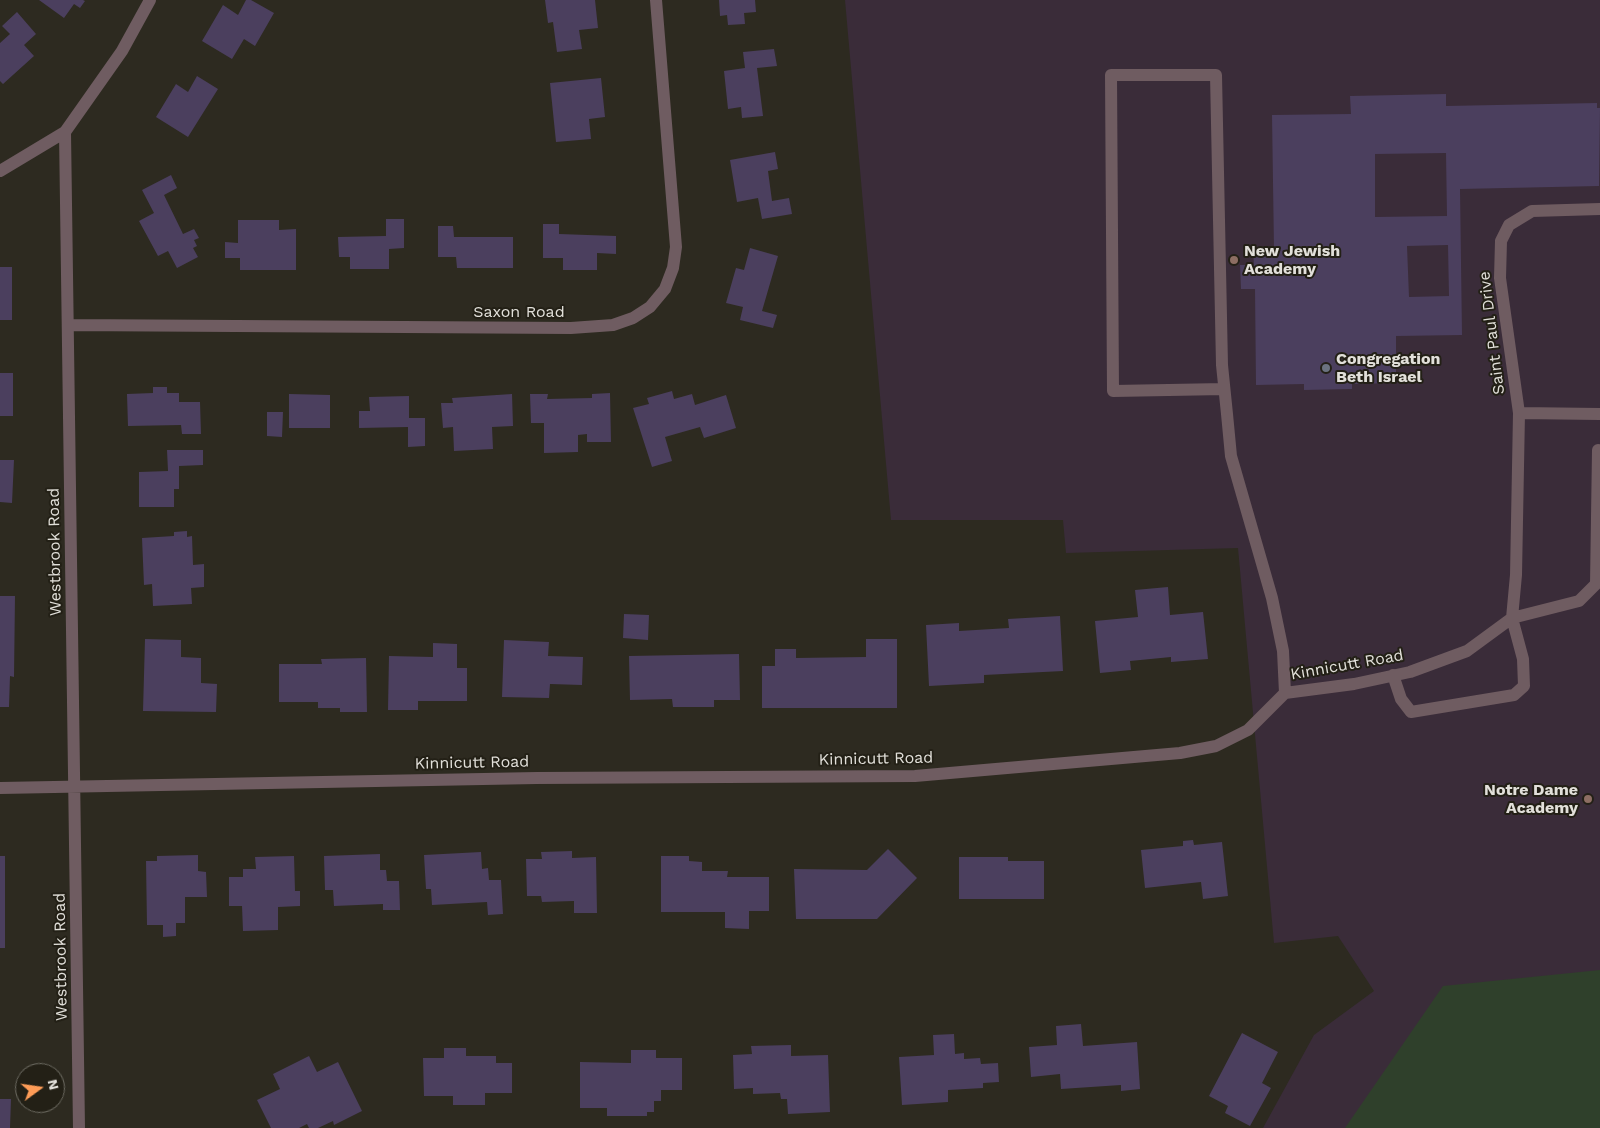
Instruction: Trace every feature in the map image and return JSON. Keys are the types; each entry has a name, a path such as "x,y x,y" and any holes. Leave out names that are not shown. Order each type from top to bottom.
{"street":[{"path":"0,171 65,132 122,51 150,0"},
{"name":"Saxon Road","path":"68,325 571,328 613,325 633,318 650,307 665,289 673,268 676,247 656,0"},
{"path":"1224,389 1113,391 1111,75 1216,75 1217,223 1224,389 1231,456 1272,598 1283,651 1286,693"},
{"name":"Westbrook Road","path":"65,132 79,1128"},
{"name":"Saint Paul Drive","path":"1518,413 1500,278 1501,241 1509,225 1532,211 1600,209"},
{"path":"1393,676 1401,699 1411,712 1514,694 1524,686 1523,659 1512,618 1516,574 1518,413 1600,414"},
{"path":"1512,618 1579,601 1596,584 1598,450"},
{"name":"Kinnicutt Road","path":"0,788 528,778 915,776 1180,753 1216,746 1248,730 1286,693 1354,684 1410,672 1467,651 1512,618"}],"shaded area":[{"name":"New Jewish Academy","path":"845,0 1600,0 1600,1128 1263,1128 1314,1035 1374,991 1338,936 1274,943 1238,548 1066,553 1063,520 891,520"}],"green space":[{"path":"1600,970 1600,1128 1345,1128 1443,986"}],"building":[{"path":"39,0 85,1 80,8 74,4 64,18"},
{"path":"246,0 251,0 274,13 255,46 244,39 232,59 202,41 223,5 238,15"},
{"path":"545,0 595,0 598,28 579,30 582,49 557,52 553,22 548,23"},
{"path":"719,0 755,0 756,12 744,13 745,24 728,25 727,15 720,16"},
{"path":"17,12 36,34 24,45 34,56 3,84 0,81 0,43 10,34 2,26"},
{"path":"774,49 777,66 757,68 763,116 742,118 741,107 728,109 724,71 745,68 743,52"},
{"path":"197,76 218,89 188,137 156,117 176,84 188,92"},
{"path":"601,78 605,117 589,119 591,139 556,142 550,83"},
{"path":"1446,94 1446,106 1597,103 1597,108 1600,108 1599,186 1460,189 1462,335 1396,336 1396,383 1352,384 1352,389 1304,390 1304,384 1256,385 1255,289 1241,289 1240,265 1254,265 1253,249 1274,249 1272,115 1351,114 1350,96","holes":["1446,153 1447,216 1375,217 1375,154","1448,245 1449,296 1409,297 1407,246"]},
{"path":"775,152 778,169 768,171 772,201 789,198 792,214 762,219 758,198 737,202 730,160"},
{"path":"171,175 177,188 164,195 183,234 194,229 199,238 194,240 197,246 193,248 198,257 177,268 168,251 158,256 139,221 154,213 142,190"},
{"path":"386,219 404,219 404,248 389,249 389,269 350,269 350,257 339,257 338,237 386,236"},
{"path":"238,220 279,220 279,230 296,229 296,270 240,270 240,258 225,258 225,242 238,243"},
{"path":"543,224 559,224 559,234 616,236 616,254 597,253 597,270 563,270 563,258 543,258"},
{"path":"438,226 453,226 454,237 513,237 513,268 457,268 456,257 438,257"},
{"path":"750,248 778,256 762,311 777,315 773,328 740,320 743,307 726,303 736,268 744,270"},
{"path":"0,267 12,267 12,320 0,320"},
{"path":"0,373 13,373 13,416 0,416"},
{"path":"153,387 167,387 167,393 179,393 179,402 200,402 201,434 182,434 181,425 128,426 127,394 153,393"},
{"path":"672,391 674,399 692,394 695,405 726,395 736,428 704,438 700,427 665,437 672,461 652,467 633,408 649,404 647,398"},
{"path":"610,393 611,442 587,442 587,434 578,435 578,452 544,453 544,423 531,423 530,394 548,394 547,399 592,398 592,394"},
{"path":"289,394 330,395 330,428 289,428"},
{"path":"512,394 513,426 492,427 493,449 454,451 453,427 443,428 441,403 453,403 452,398"},
{"path":"409,396 409,418 425,418 425,446 408,447 408,427 359,428 359,411 370,411 369,397"},
{"path":"267,412 283,412 282,437 267,436"},
{"path":"167,450 203,450 203,465 179,466 179,489 174,489 174,507 139,507 139,472 168,471"},
{"path":"0,460 14,460 12,503 0,502"},
{"path":"187,531 187,537 192,536 193,565 204,564 204,587 191,588 192,604 153,606 152,584 144,585 142,538 174,536 174,532"},
{"path":"1168,587 1170,615 1203,612 1208,659 1171,662 1171,657 1130,661 1131,670 1100,673 1095,621 1138,617 1135,590"},
{"path":"0,596 15,596 14,677 10,676 9,707 0,707"},
{"path":"624,614 649,615 648,640 623,638"},
{"path":"1060,616 1063,671 984,675 984,683 929,686 926,625 959,623 959,631 1009,628 1008,619"},
{"path":"145,639 181,640 181,657 201,658 201,683 217,684 216,712 143,711"},
{"path":"866,639 897,639 897,708 762,708 762,666 775,666 775,649 796,649 796,658 866,657"},
{"path":"504,640 549,642 548,656 583,657 582,685 550,684 549,698 502,697"},
{"path":"433,643 457,644 457,668 467,668 467,701 418,701 418,710 388,710 389,656 433,657"},
{"path":"739,654 740,700 714,700 714,707 673,707 672,699 630,700 629,656"},
{"path":"366,658 367,712 340,712 340,708 318,708 318,702 279,702 279,664 322,664 321,659"},
{"path":"1193,840 1194,845 1222,842 1228,896 1203,899 1201,882 1145,888 1141,850 1183,846 1183,841"},
{"path":"888,849 917,878 877,919 796,919 794,869 867,870"},
{"path":"572,851 572,858 596,857 597,913 574,913 574,901 542,902 541,896 527,896 526,859 542,859 541,852"},
{"path":"481,852 482,869 488,868 489,880 501,880 503,914 488,915 487,902 432,905 431,889 426,889 424,855"},
{"path":"380,854 380,870 386,870 387,881 399,881 400,910 383,910 383,904 334,906 333,890 325,890 324,856"},
{"path":"198,855 198,871 206,872 207,897 185,897 185,923 176,923 176,936 163,937 163,925 147,925 146,861 157,861 157,856"},
{"path":"0,856 5,856 5,948 0,948"},
{"path":"294,856 295,891 300,891 300,906 278,907 278,930 243,931 242,906 229,906 229,877 243,877 243,869 256,869 255,857"},
{"path":"661,856 689,856 689,861 702,862 702,871 728,871 727,877 769,877 769,911 749,911 749,929 725,928 725,912 661,912"},
{"path":"959,857 1008,857 1008,861 1044,861 1044,899 959,899"},
{"path":"1081,1024 1083,1046 1137,1042 1140,1089 1121,1091 1121,1085 1061,1089 1060,1074 1031,1077 1029,1047 1057,1045 1056,1026"},
{"path":"1242,1033 1278,1052 1262,1083 1271,1088 1250,1126 1225,1113 1228,1106 1209,1096"},
{"path":"954,1034 955,1054 964,1053 964,1059 980,1058 981,1064 998,1063 999,1082 983,1083 983,1088 948,1090 948,1102 902,1105 899,1057 934,1055 933,1035"},
{"path":"791,1045 791,1056 828,1055 830,1112 788,1114 787,1099 781,1099 780,1093 753,1094 753,1088 734,1089 733,1055 752,1054 751,1046"},
{"path":"444,1048 466,1048 466,1056 496,1056 496,1063 512,1063 512,1093 485,1093 485,1105 453,1105 453,1096 424,1096 423,1058 444,1058"},
{"path":"631,1050 656,1050 656,1058 682,1058 682,1090 661,1090 661,1101 654,1101 654,1112 647,1112 647,1116 607,1116 607,1108 580,1108 580,1062 631,1063"},
{"path":"309,1056 317,1072 338,1062 362,1111 334,1125 333,1121 318,1128 309,1128 307,1124 299,1128 271,1128 257,1100 280,1089 273,1074"},
{"path":"0,1099 11,1099 10,1128 0,1128"}],"place":[{"name":"New Jewish Academy","path":"1234,260"},
{"name":"Congregation Beth Israel","path":"1326,368"},
{"name":"Notre Dame Academy","path":"1588,799"}]}
